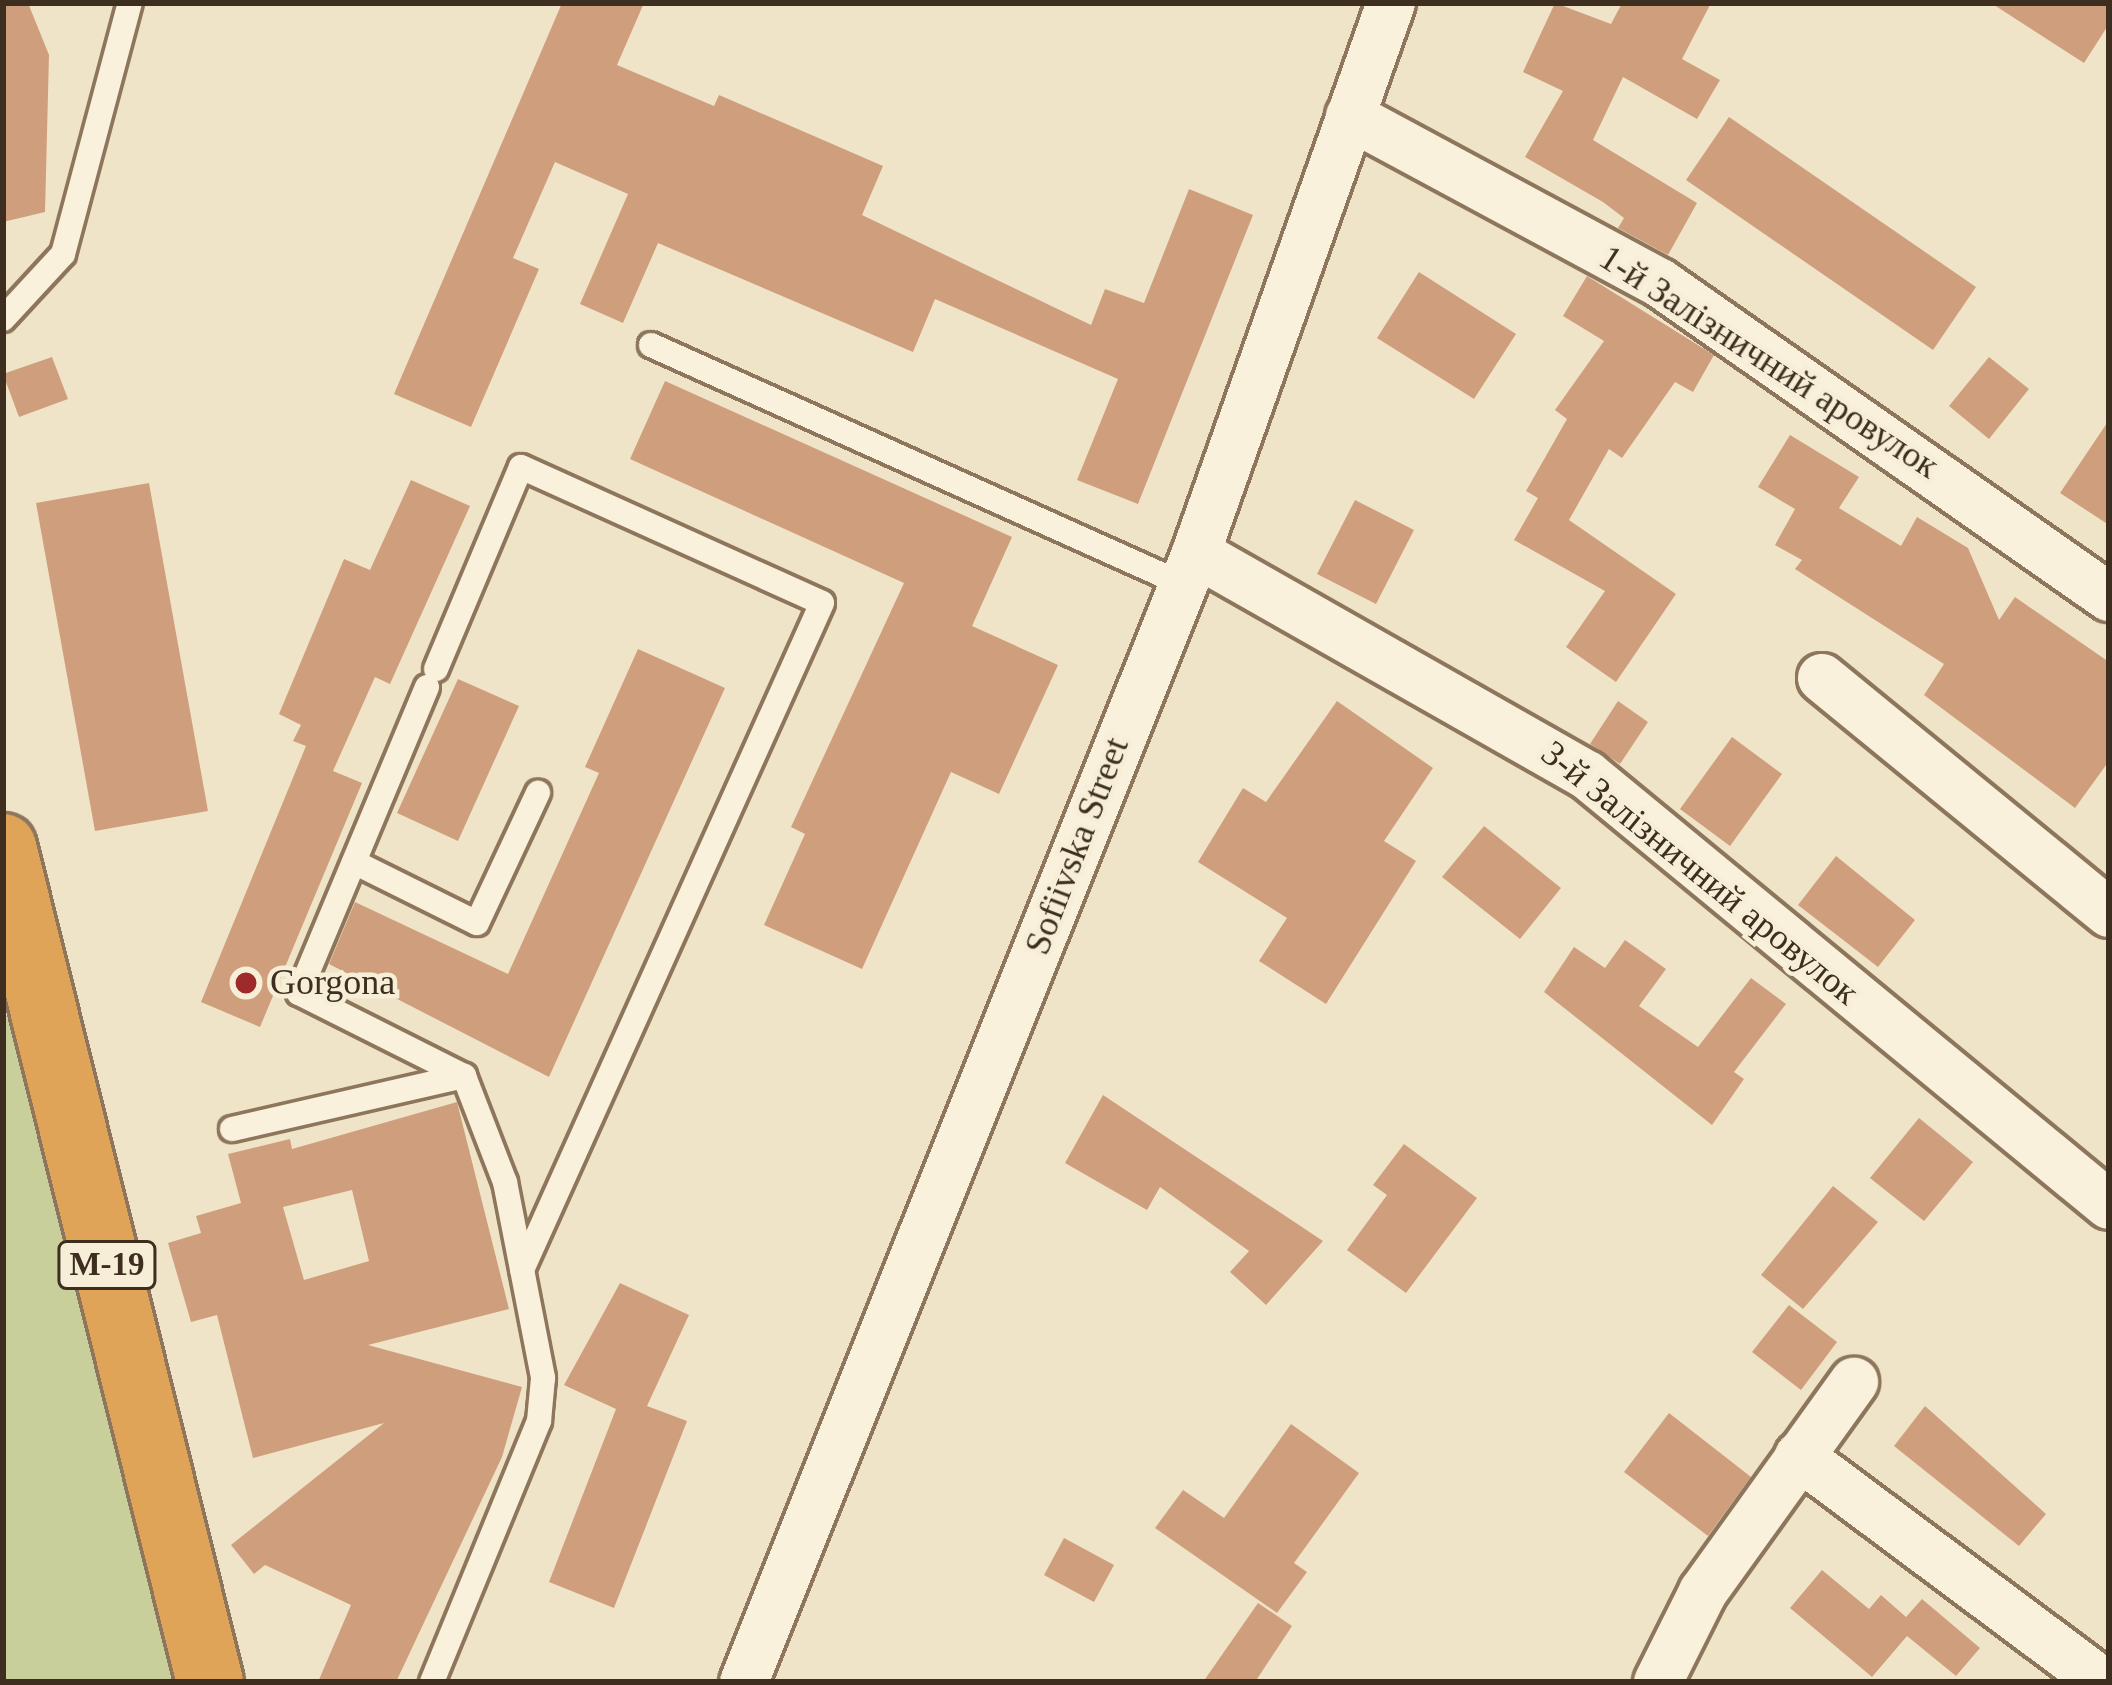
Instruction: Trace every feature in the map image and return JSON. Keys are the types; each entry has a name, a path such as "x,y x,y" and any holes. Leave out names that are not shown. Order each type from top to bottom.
{"highway":[{"name":"М-19","path":"3,847 210,1682"}],"street":[{"name":"Sofiivska Street","path":"744,1682 1188,568 1391,3"},
{"name":"1-й Залізничний аровулок","path":"1350,116 1660,283 2109,596"},
{"name":"3-й Залізничний аровулок","path":"1188,568 1587,775 2109,1205"},
{"path":"1822,678 2109,913"},
{"path":"1658,1682 1703,1592 1854,1382"},
{"path":"1799,1456 2102,1682"}],"lane":[{"path":"3,319 63,254 130,3"},
{"path":"651,345 1188,568"},
{"path":"432,1682 539,1421 544,1378 522,1270 505,1182 464,1076 299,993 521,467 822,603 522,1270"},
{"path":"354,862 477,923 538,793"},
{"path":"232,1129 464,1076"}],"green space":[{"path":"3,1012 11,1019 189,1682 3,1682"}],"building":[{"path":"3,3 28,3 49,55 45,212 3,222"},
{"path":"562,3 644,3 617,65 714,106 719,95 883,166 862,215 1091,325 1105,289 1144,303 1189,189 1253,215 1138,504 1077,480 1118,379 935,299 913,352 658,243 623,323 580,304 628,194 555,162 513,258 539,269 471,427 394,394"},
{"path":"1555,3 1611,24 1622,3 1711,3 1682,59 1720,80 1697,119 1623,77 1593,140 1697,203 1668,255 1618,228 1624,218 1603,202 1525,157 1563,91 1523,72"},
{"path":"1991,3 2109,3 2109,24 2084,63"},
{"path":"1729,117 1976,287 1933,350 1686,180"},
{"path":"1419,272 1516,334 1474,399 1377,338"},
{"path":"1587,276 1714,355 1693,392 1675,382 1622,458 1609,449 1569,520 1676,594 1616,682 1566,647 1605,591 1514,540 1538,498 1526,491 1567,419 1555,410 1604,341 1563,316"},
{"path":"52,357 68,399 19,417 3,374"},
{"path":"1989,357 2029,389 1989,439 1949,406"},
{"path":"665,381 1012,537 972,626 1058,665 999,794 951,772 862,969 764,925 805,834 791,827 904,583 630,459"},
{"path":"2109,420 2109,525 2060,493"},
{"path":"1790,435 1859,477 1839,508 1901,546 1917,517 1968,548 1999,620 2015,597 2109,662 2109,761 2075,808 1924,695 1944,664 1795,569 1802,560 1775,545 1795,509 1758,487"},
{"path":"411,480 470,506 390,684 375,677 333,771 362,783 260,1027 201,1002 306,746 293,741 301,725 279,714 344,559 370,570"},
{"path":"149,483 208,811 95,831 36,503"},
{"path":"1355,500 1414,530 1376,604 1317,574"},
{"path":"638,649 725,688 549,1077 329,964 355,902 508,974 599,773 585,767"},
{"path":"458,679 519,706 458,841 397,813"},
{"path":"1337,701 1433,768 1384,841 1416,861 1326,1004 1259,961 1287,918 1198,862 1243,788 1266,802"},
{"path":"1618,701 1648,722 1620,764 1590,744"},
{"path":"1732,737 1782,774 1730,846 1680,809"},
{"path":"1484,826 1561,888 1520,939 1442,877"},
{"path":"1836,856 1915,920 1878,967 1798,905"},
{"path":"1625,940 1666,969 1639,1006 1698,1047 1751,978 1786,1004 1734,1072 1744,1079 1712,1125 1544,992 1574,947 1605,968"},
{"path":"1103,1095 1323,1241 1266,1305 1230,1272 1249,1251 1160,1187 1147,1210 1065,1163"},
{"path":"457,1102 509,1309 368,1345 522,1387 502,1457 396,1682 318,1682 351,1605 265,1565 254,1574 231,1545 384,1423 253,1458 217,1315 191,1322 168,1243 201,1233 196,1216 241,1203 228,1154 290,1139 292,1149","holes":["352,1190 369,1261 304,1280 283,1207"]},
{"path":"1919,1118 1973,1162 1924,1221 1870,1178"},
{"path":"1404,1144 1477,1198 1406,1293 1347,1250 1387,1195 1373,1185"},
{"path":"1833,1186 1878,1222 1803,1309 1761,1275"},
{"path":"620,1283 689,1315 647,1406 687,1421 614,1608 549,1582 616,1409 564,1385"},
{"path":"1789,1305 1837,1342 1801,1390 1752,1352"},
{"path":"1925,1406 2046,1514 2019,1546 1894,1446"},
{"path":"1669,1413 1751,1477 1708,1536 1624,1472"},
{"path":"1291,1424 1359,1473 1294,1563 1307,1572 1277,1613 1155,1528 1183,1490 1224,1518"},
{"path":"1064,1538 1114,1565 1094,1602 1044,1575"},
{"path":"1822,1570 1869,1609 1881,1595 1906,1617 1922,1599 1980,1648 1956,1676 1907,1636 1872,1677 1790,1608"},
{"path":"1258,1603 1292,1626 1255,1682 1203,1682"}],"place":[{"name":"Gorgona","path":"246,983"}]}
